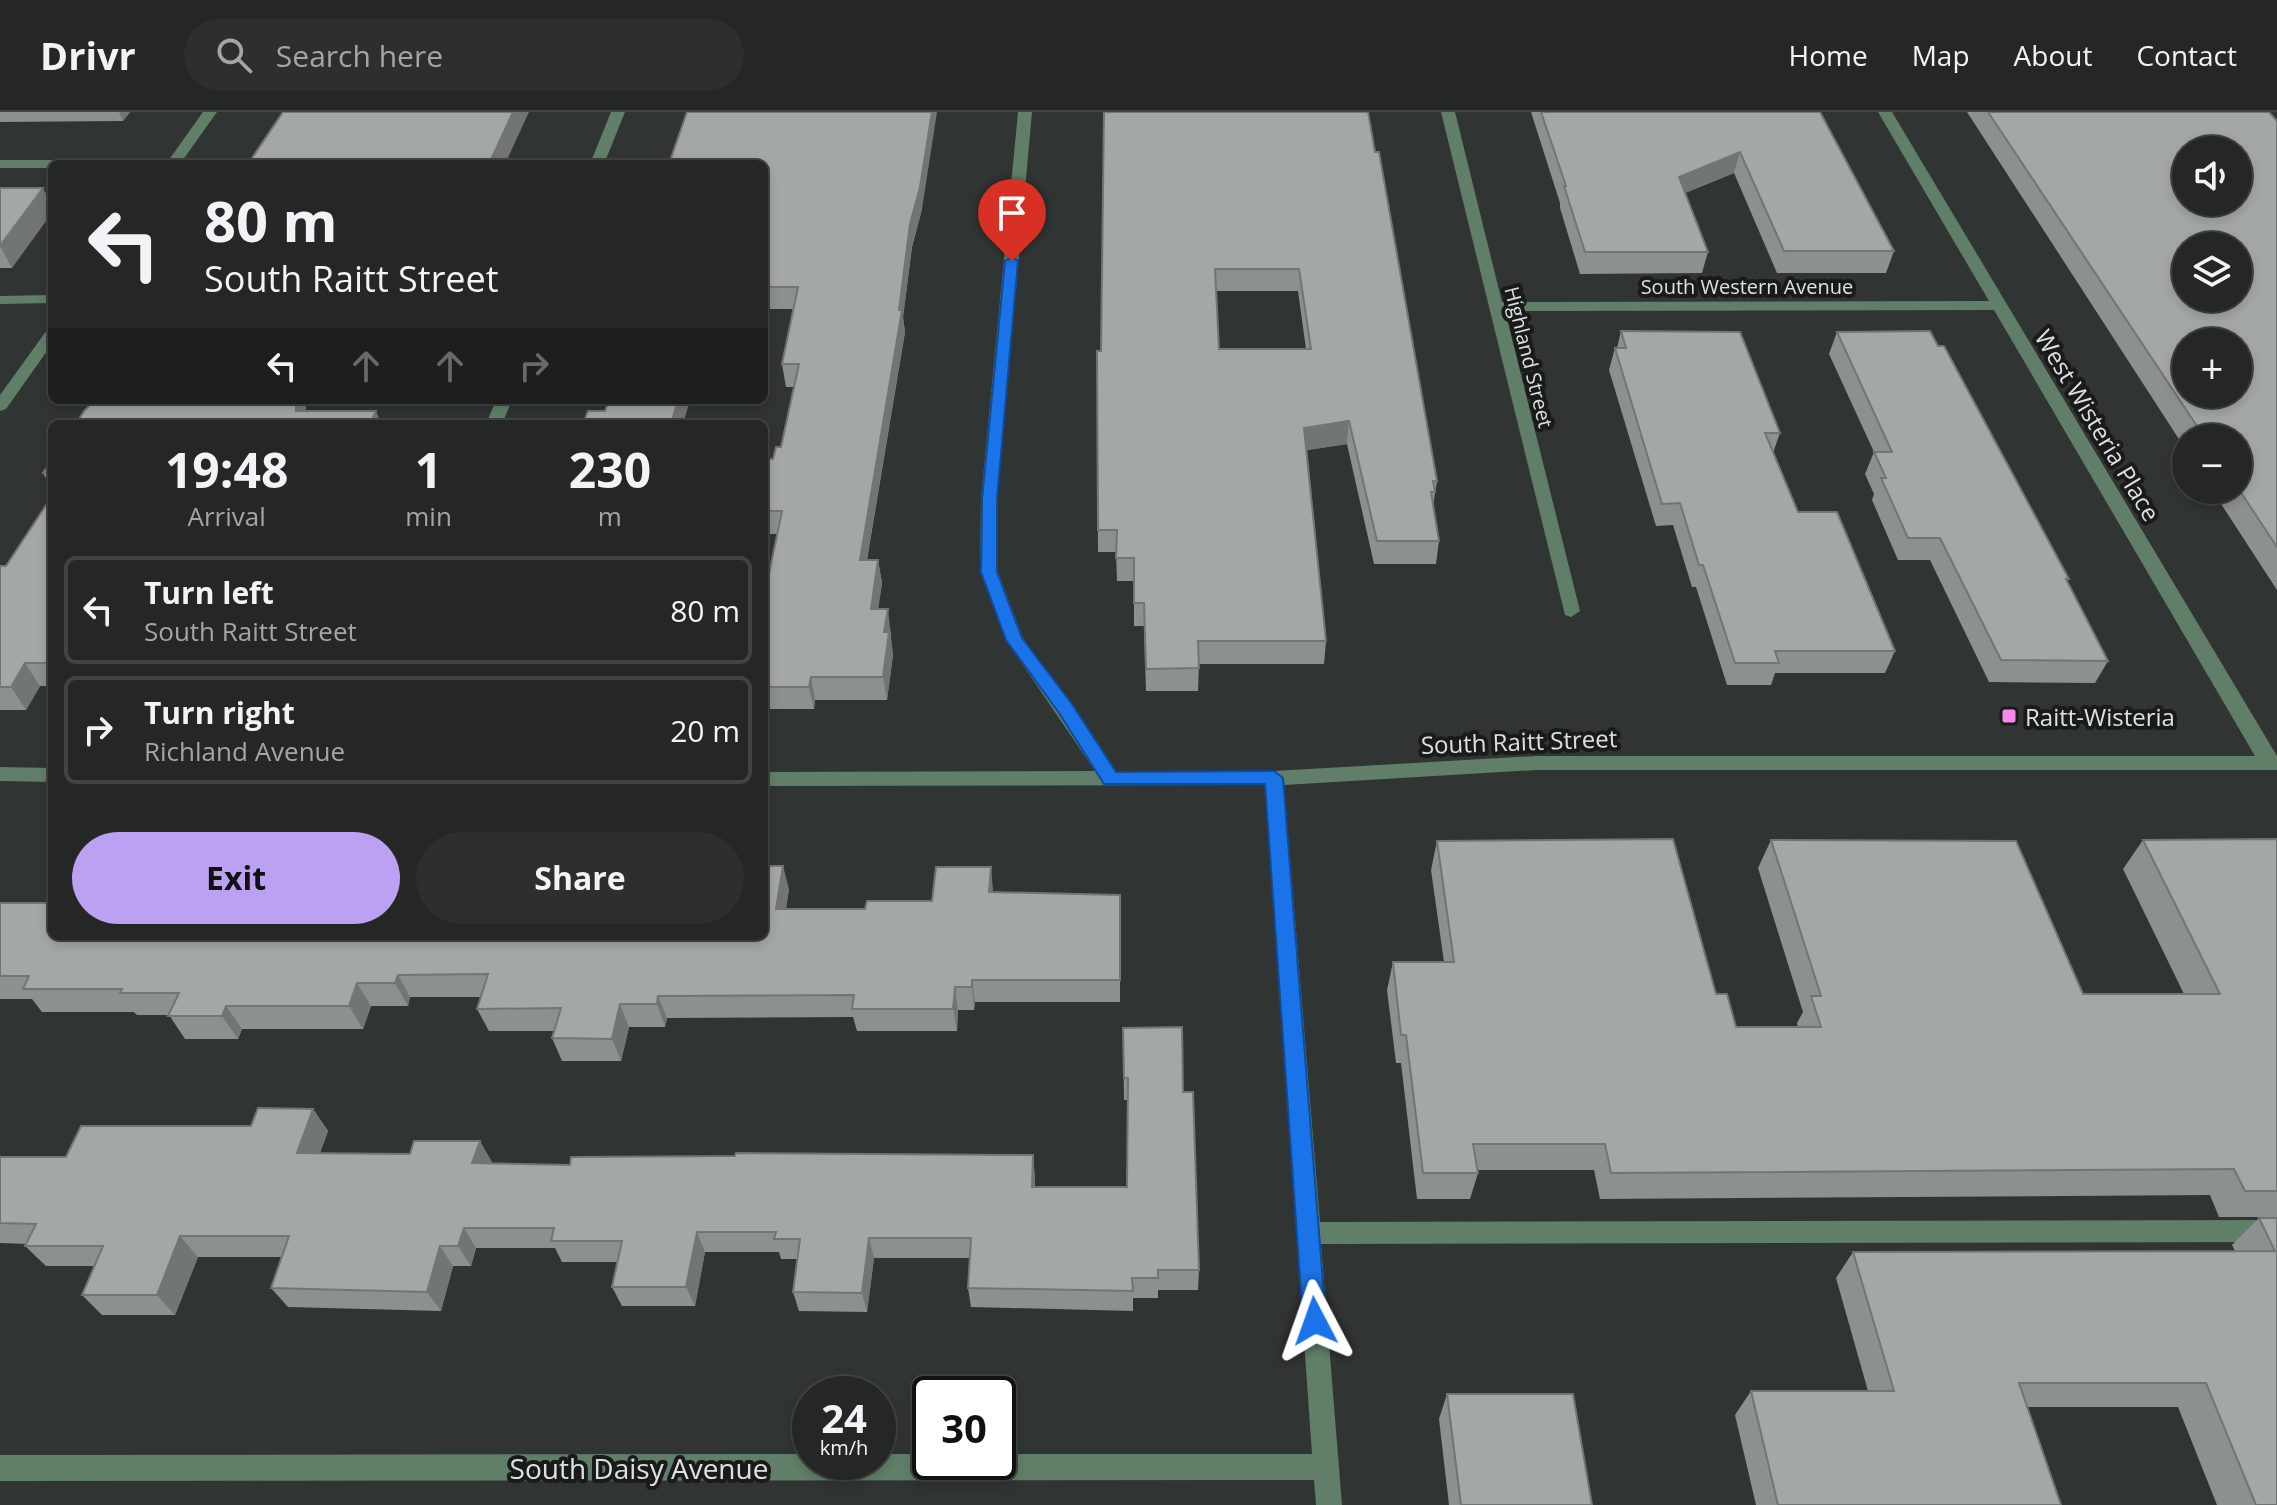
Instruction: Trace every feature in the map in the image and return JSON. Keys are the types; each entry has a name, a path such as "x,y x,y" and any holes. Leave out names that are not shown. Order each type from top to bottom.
{"street":[{"path":"176,160 210,112"},
{"path":"599,160 618,112"},
{"path":"1025,112 989,499 989,572 1015,640 1111,779"},
{"name":"Highland Street","path":"1448,112 1571,611"},
{"name":"West Wisteria Place","path":"1885,112 2273,763"},
{"path":"0,164 48,164"},
{"path":"0,300 48,299"},
{"name":"South Western Avenue","path":"1496,307 1999,305"},
{"path":"0,406 48,339"},
{"name":"South Raitt Street","path":"768,779 1274,778 1536,763 2273,763"},
{"path":"0,774 48,775"},
{"path":"1274,778 1329,1505"},
{"path":"1308,1233 2277,1231"},
{"name":"South Daisy Avenue","path":"0,1468 1326,1467"}],"building":[{"path":"283,112 513,112 491,160 251,160"},
{"path":"687,112 932,112 920,187 910,224 899,310 902,310 860,560 878,560 871,609 888,609 884,632 889,632 883,677 811,677 809,687 768,687 768,579 782,511 768,511 768,459 773,459 776,447 781,447 799,364 782,364 798,287 768,287 768,160 670,160"},
{"path":"1104,112 1368,112 1375,152 1379,152 1437,481 1433,481 1435,492 1431,492 1439,541 1377,541 1349,421 1304,428 1326,641 1198,641 1199,668 1146,669 1144,603 1134,603 1134,558 1116,558 1117,530 1098,530 1097,351 1101,351","holes":["1215,269 1299,269 1311,349 1219,349"]},
{"path":"1541,112 1820,112 1894,251 1784,251 1740,152 1679,177 1708,252 1585,252"},
{"path":"1988,112 2269,112 2277,121 2277,547 2249,504 2252,504 2252,424 2196,424 2185,408 2252,408 2252,328 2172,328 2172,388"},
{"path":"0,188 43,188 0,246"},
{"path":"1621,331 1740,332 1780,433 1765,433 1798,512 1837,512 1895,651 1775,651 1779,663 1735,663 1680,503 1662,504 1615,348 1626,348"},
{"path":"1930,331 1938,346 1944,346 2069,579 2066,579 2108,661 2001,660 1940,538 1908,538 1881,478 1886,478 1874,452 1892,452 1837,332"},
{"path":"91,404 296,404 296,411 376,411 372,420 78,420"},
{"path":"608,404 677,404 672,420 585,420 588,411 605,411"},
{"path":"48,502 48,663 25,663 11,687 0,687 0,566 6,566"},
{"path":"1673,839 1716,994 1727,994 1736,1027 1821,1027 1811,996 1821,996 1771,840 2016,841 2083,994 2220,994 2143,840 2277,839 2277,1191 2245,1191 2234,1169 1611,1173 1605,1144 1473,1144 1478,1173 1423,1173 1406,1035 1401,1035 1393,962 1454,962 1437,841"},
{"path":"768,866 783,866 776,909 865,909 867,901 932,901 936,867 991,867 989,892 1120,895 1120,980 972,980 972,987 955,987 953,1009 852,1009 854,995 658,996 657,1004 620,1004 612,1039 552,1038 561,1008 477,1009 488,974 398,975 395,983 357,983 349,1006 226,1006 222,1016 168,1016 179,993 120,993 122,989 23,989 29,976 0,976 0,903 48,903 48,940 768,940"},
{"path":"1182,1027 1183,1092 1193,1092 1199,1270 1158,1270 1158,1278 1132,1278 1133,1291 968,1288 971,1238 869,1238 862,1293 793,1292 800,1239 774,1239 776,1232 697,1232 686,1287 612,1287 622,1241 551,1241 554,1228 464,1228 458,1246 440,1246 427,1292 271,1288 289,1236 180,1236 157,1295 82,1295 103,1246 25,1246 36,1224 0,1223 0,1157 66,1157 81,1126 251,1126 258,1108 313,1109 297,1153 410,1154 414,1141 480,1141 472,1163 570,1165 571,1157 735,1156 736,1153 1033,1155 1032,1187 1127,1187 1128,1078 1124,1078 1123,1028"},
{"path":"2259,1218 2277,1218 2277,1505 2256,1505 2206,1383 2019,1383 2061,1505 1778,1505 1751,1391 1894,1391 1853,1252 2275,1251"},
{"path":"1447,1394 1573,1394 1592,1505 1461,1505"}],"place":[{"name":"Raitt-Wisteria","path":"2009,716"}],"route":[{"path":"1012,261 989,499 989,572 1015,640 1111,779 1274,778 1315,1321"}]}
